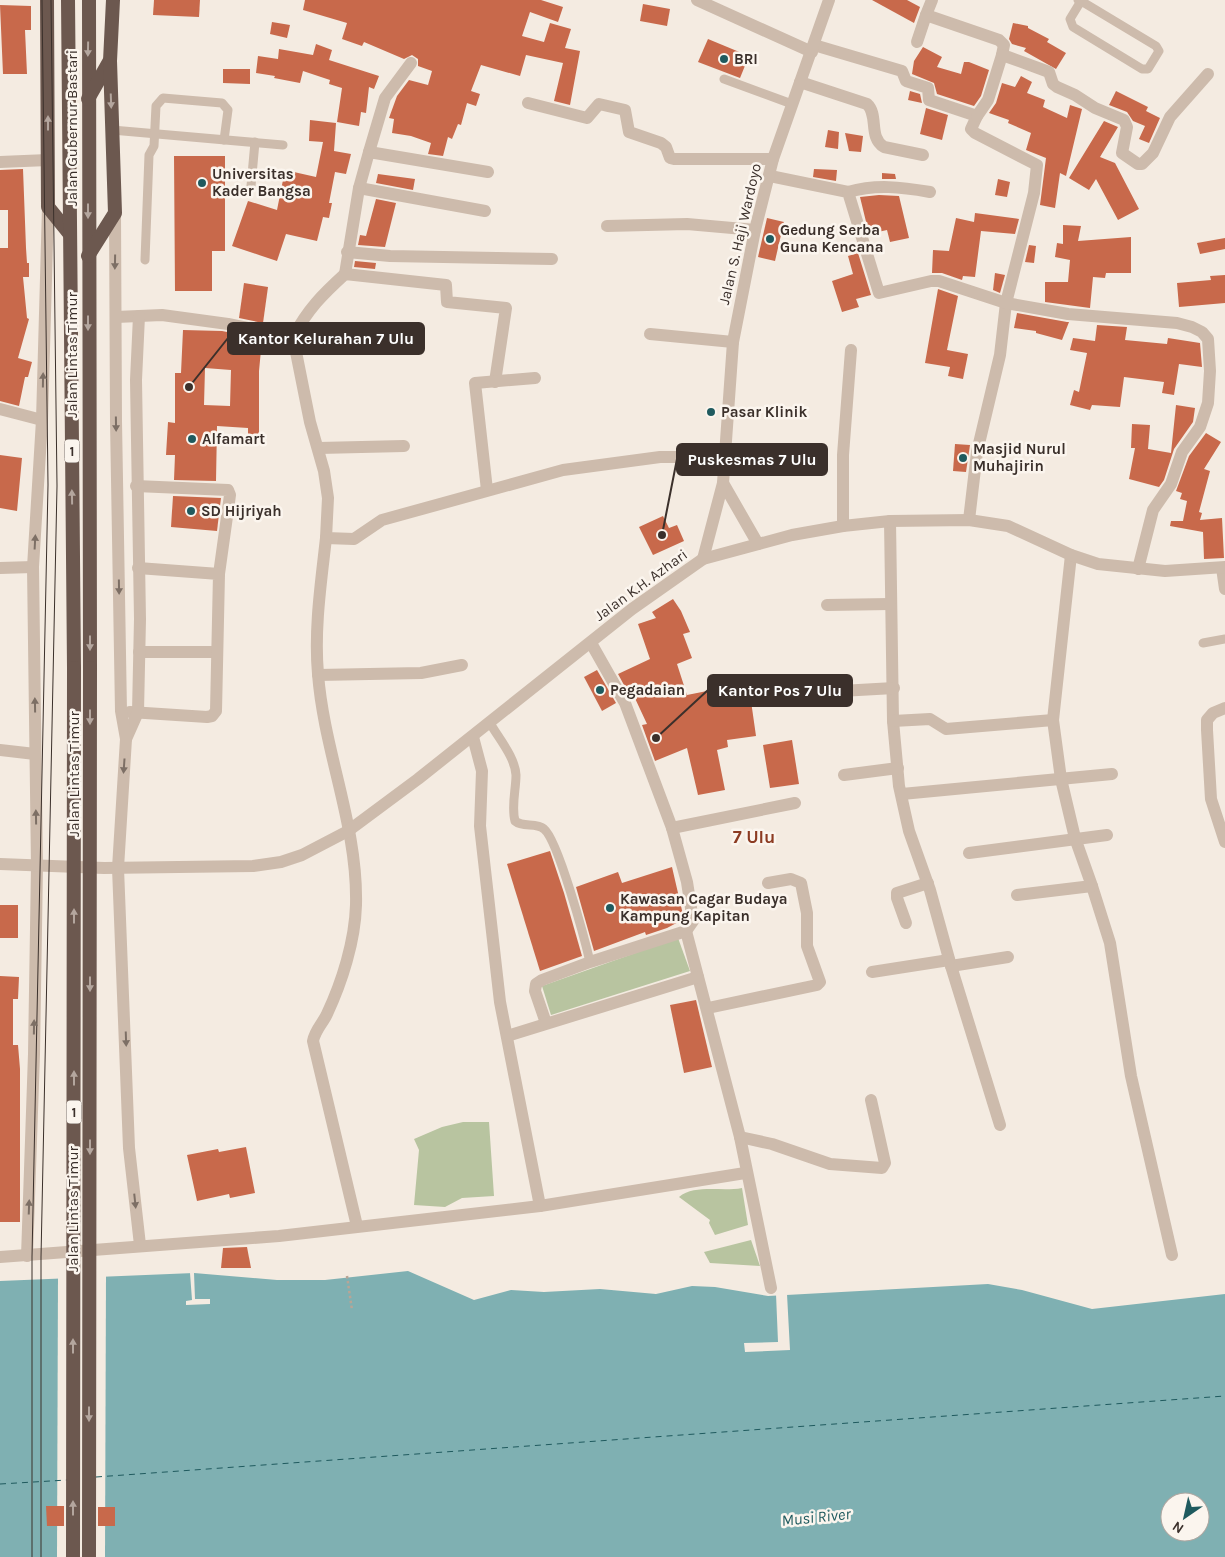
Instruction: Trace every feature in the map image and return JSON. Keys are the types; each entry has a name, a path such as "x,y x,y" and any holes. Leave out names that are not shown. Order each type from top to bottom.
{"highway":[{"path":"47,0 48,207 69,234"},
{"name":"Jalan Gubernur Bastari","path":"68,0 69,234"},
{"name":"Jalan Gubernur Bastari","path":"88,0 88,256"},
{"path":"88,256 116,213 110,61 112,0"},
{"path":"87,100 110,61"},
{"path":"48,75 67,92"},
{"name":"Jalan Lintas Timur","path":"69,234 74,668 73,1557"},
{"name":"Jalan Lintas Timur","path":"88,256 90,668 89,1557"}],"street":[{"path":"697,0 813,48 900,70 906,81 928,88 928,98 932,102 977,116"},
{"name":"Jalan S. Haji Wardoyo","path":"703,559 724,483 724,457 733,342 755,230 774,159 829,0"},
{"path":"917,42 932,0"},
{"path":"926,15 1000,40 1004,45 988,100 971,129 974,133 1036,163 1038,168 1032,202 1006,303 1000,355 978,452 969,520"},
{"path":"1002,55 1049,72 1053,84 1057,87 1075,95 1095,108 1126,122 1122,153 1138,164 1149,160 1170,117 1208,74"},
{"path":"282,335 308,310 322,293 345,274 358,188 385,98 411,63"},
{"path":"800,82 866,104 871,111 876,138 880,144 884,147 923,155"},
{"path":"528,103 587,118 599,104 623,109 626,112 629,132 661,143 666,147 670,158 674,159 774,159"},
{"path":"369,152 488,172"},
{"path":"0,162 48,160"},
{"path":"770,176 848,192 883,186 930,192"},
{"path":"358,188 485,211"},
{"path":"848,192 878,293 931,281 939,281 1006,303 1068,314 1177,323 1202,332 1208,339 1210,371 1208,403 1200,427 1182,452 1171,484 1153,510 1138,569"},
{"path":"27,1256 34,1054 37,866 33,567 42,420 48,207"},
{"path":"116,213 121,711 126,739 118,868 129,1148 140,1245"},
{"path":"607,226 687,224 755,230"},
{"path":"347,252 390,256 552,260"},
{"path":"345,274 446,285 447,302 506,308 495,382"},
{"path":"116,318 162,315 228,324 282,335"},
{"path":"126,739 138,712 136,380 139,316"},
{"path":"650,334 733,342"},
{"path":"282,335 319,448 328,498 317,627 318,675 355,863 356,906 354,929 343,972 327,1014 313,1041 357,1226"},
{"path":"844,526 843,466 851,350"},
{"path":"487,490 474,383 535,378"},
{"path":"0,410 42,420"},
{"path":"319,448 404,446"},
{"path":"326,538 354,539 382,520 563,470 660,457 724,457"},
{"name":"Jalan S. Haji Wardoyo","path":"724,483 758,544"},
{"path":"121,711 212,716 216,711 219,574 230,495 228,490 136,486"},
{"name":"Jalan K.H. Azhari","path":"0,864 118,868 253,866 281,862 302,855 348,830 473,737 632,609 703,559 758,544 844,526 890,521 969,520 993,522 1024,531 1077,557 1098,564 1138,569 1185,571 1223,568"},
{"path":"890,521 893,721 902,794 909,831 928,882 950,963 1000,1125"},
{"path":"1077,557 1053,720 1061,779 1075,838 1110,943 1131,1076 1172,1255"},
{"path":"0,568 33,567"},
{"path":"138,568 219,574"},
{"path":"1223,568 1225,589"},
{"path":"827,605 890,604"},
{"path":"546,1023 535,991 536,984 590,962 686,930 692,924 693,913 672,828 626,704 591,643"},
{"path":"139,652 216,652"},
{"path":"318,675 420,673 462,665"},
{"path":"823,692 894,688"},
{"path":"1225,708 1213,713 1207,720 1211,799 1225,842"},
{"path":"893,721 930,719 946,729 1053,720"},
{"path":"473,737 482,772 480,826 499,993 540,1206"},
{"path":"0,750 35,754"},
{"path":"844,775 898,768"},
{"path":"902,794 1112,774"},
{"path":"672,828 795,803"},
{"path":"968,853 1107,835"},
{"path":"707,1006 817,985 820,982 807,946 807,913 801,883 791,878 768,884"},
{"path":"906,923 897,898 898,893 928,882"},
{"path":"1017,896 1092,886"},
{"path":"686,930 740,1137 770,1288"},
{"path":"872,972 1008,956"},
{"path":"507,1036 698,977"},
{"path":"740,1137 772,1144 830,1164 882,1168 885,1163 871,1100"},
{"path":"0,1257 140,1245 223,1242 540,1206 745,1173"}],"lane":[{"path":"1080,1 1156,46 1159,51 1151,66 1148,69 1142,69 1073,27 1070,19 1080,1"},
{"path":"724,79 792,104"},
{"path":"145,260 148,156 154,146 156,134 156,106 163,98 222,103 228,110 224,140"},
{"path":"112,130 283,145"},
{"path":"251,186 255,142"},
{"path":"1203,642 1225,640"},
{"path":"490,723 513,760 516,774 513,813 515,821 521,825 540,826 550,836 573,901 590,962"}],"path":[{"path":"347,1276 352,1310"}],"green space":[{"path":"678,938 690,971 551,1015 542,986"},
{"path":"463,1122 489,1122 494,1196 462,1198 445,1207 414,1205 419,1150 414,1139 442,1127"},
{"path":"742,1188 748,1225 715,1235 709,1223 710,1220 679,1197 685,1193 701,1189"},
{"path":"751,1240 760,1266 710,1263 704,1252"}],"water":[{"name":"Musi River","path":"408,1271 474,1300 511,1290 544,1292 600,1289 656,1294 692,1286 715,1287 768,1296 988,1284 1022,1290 1092,1309 1225,1294 1225,1557 0,1557 0,1281 194,1273 277,1280 325,1280"}],"pier":[{"path":"190,1273 194,1273 195,1299 210,1299 210,1304 186,1305 186,1301 192,1300"},
{"path":"106,1274 105,1557 57,1557 58,1276"},
{"path":"776,1294 787,1294 790,1350 745,1352 744,1343 778,1342"}],"building":[{"path":"154,0 200,0 199,17 153,15"},
{"path":"305,0 541,0 563,7 558,22 530,12 522,36 544,42 550,23 571,29 565,48 580,51 570,105 554,101 563,63 526,55 520,76 481,65 471,91 480,94 476,106 467,103 461,125 458,124 452,139 448,137 443,156 428,154 431,143 411,136 392,133 394,119 389,118 397,96 409,80 428,85 432,71 418,66 418,59 412,55 404,59 364,42 362,46 342,39 347,23 303,10"},
{"path":"872,0 907,0 920,7 914,23"},
{"path":"643,4 670,9 667,26 640,21"},
{"path":"0,5 31,6 31,30 25,30 27,74 3,74"},
{"path":"272,22 290,25 287,38 270,34"},
{"path":"1013,23 1028,26 1028,28 1049,39 1047,42 1066,53 1056,69 1024,51 1026,48 1012,44 1009,39"},
{"name":"BRI","path":"708,39 749,56 740,78 698,62"},
{"path":"316,44 332,50 329,60 379,76 374,89 369,87 366,113 361,112 359,126 337,122 342,88 329,84 330,80 303,71 300,83 256,73 258,56 278,59 279,49 313,55"},
{"path":"923,47 942,57 937,67 961,74 964,62 969,62 989,70 981,96 974,106 937,94 934,83 912,74 914,61"},
{"path":"223,69 250,69 250,84 223,83"},
{"path":"1021,76 1032,82 1027,93 1045,100 1043,107 1067,118 1070,105 1082,109 1066,176 1060,173 1055,208 1040,205 1046,158 1026,150 1031,133 1008,123 1009,120 989,113 996,103 1002,83 1015,87"},
{"path":"910,91 920,94 922,103 908,100"},
{"path":"1116,91 1148,107 1146,111 1160,118 1149,143 1139,139 1145,126 1133,121 1127,112 1109,105"},
{"path":"926,108 948,115 942,140 920,134"},
{"path":"310,120 336,123 334,151 351,154 346,174 335,172 329,203 332,203 329,218 323,217 317,241 286,234 277,261 232,246 248,201 277,210 285,170 316,177 323,142 309,141"},
{"path":"1104,121 1118,127 1100,157 1115,163 1139,209 1118,220 1096,179 1089,190 1069,178"},
{"path":"828,130 839,132 838,149 825,147"},
{"path":"845,133 863,136 861,152 849,151"},
{"path":"174,156 225,156 225,251 212,251 212,291 175,291"},
{"path":"23,169 29,277 23,277 27,318 29,319 18,358 32,362 28,377 25,377 19,406 0,401 0,248 8,248 8,210 0,210 0,170"},
{"path":"814,169 837,170 836,181 813,177"},
{"path":"882,173 895,174 896,179 882,179"},
{"path":"378,174 415,179 413,190 376,183"},
{"path":"998,179 1010,182 1007,197 995,195"},
{"path":"879,195 899,196 909,238 890,242 887,230 869,234 860,197"},
{"path":"376,199 396,203 385,247 358,245 360,235 366,236"},
{"path":"975,213 1019,219 1015,234 981,231 975,277 963,276 962,280 942,273 932,273 933,250 949,251 956,218 974,222"},
{"name":"Gedung Serba Guna Kencana","path":"767,218 784,222 775,261 758,257"},
{"path":"1063,225 1081,226 1078,241 1131,237 1131,273 1106,273 1105,278 1093,277 1090,308 1045,302 1045,282 1068,282 1070,260 1055,257 1057,243 1063,244"},
{"path":"1225,238 1225,249 1200,254 1197,243"},
{"path":"1029,245 1036,246 1034,263 1025,262"},
{"path":"858,253 871,295 856,299 859,307 842,312 832,281 853,274 848,256"},
{"path":"355,261 376,263 375,269 354,267"},
{"path":"995,273 1005,275 1000,293 993,290"},
{"path":"1225,275 1225,303 1179,307 1177,283 1211,280 1210,276"},
{"path":"244,283 268,287 263,323 239,318"},
{"path":"938,289 958,296 947,350 968,354 963,379 948,376 950,367 925,363"},
{"path":"1017,313 1069,322 1062,340 1036,333 1036,331 1014,328"},
{"path":"1097,325 1127,327 1125,340 1167,344 1168,338 1200,343 1202,367 1179,364 1174,395 1162,393 1164,382 1124,377 1120,407 1092,405 1090,410 1070,405 1074,390 1079,392 1087,353 1070,350 1073,338 1095,341"},
{"path":"183,330 222,331 268,340 266,351 261,350 259,434 248,435 248,428 217,426 216,481 174,480 175,455 166,455 168,422 175,423 175,373 181,373","holes":["205,368 231,370 230,406 204,405"]},
{"path":"1176,405 1195,408 1193,422 1174,449 1164,480 1159,487 1129,479 1135,448 1131,448 1132,424 1150,425 1148,449 1171,453"},
{"path":"1206,433 1221,442 1204,469 1210,471 1199,512 1202,513 1200,520 1222,518 1224,558 1204,559 1203,532 1170,526 1171,521 1183,521 1187,501 1180,499 1182,493 1176,491 1189,456"},
{"name":"Masjid Nurul Muhajirin","path":"955,444 970,445 966,472 953,471"},
{"path":"0,455 22,458 17,511 0,508"},
{"name":"SD Hijriyah","path":"173,496 221,498 217,531 171,527"},
{"path":"663,516 669,528 677,525 684,541 653,555 639,527"},
{"path":"673,599 681,611 690,632 683,634 692,658 677,664 687,695 717,689 718,699 750,694 756,736 727,740 728,747 717,750 725,790 698,795 687,748 655,761 642,725 647,724 633,694 630,696 618,674 650,659 638,624 656,618 652,612"},
{"name":"Pegadaian","path":"597,670 616,703 602,711 584,677"},
{"path":"792,740 799,784 770,788 763,745"},
{"path":"550,851 582,956 540,971 507,864"},
{"path":"672,867 684,919 667,928 646,935 645,932 594,951 576,887 618,872 622,883"},
{"path":"0,905 18,905 18,938 0,938"},
{"path":"0,976 19,977 18,999 13,999 13,1045 18,1045 20,1069 20,1222 0,1222"},
{"path":"696,1000 712,1067 684,1073 670,1005"},
{"path":"246,1147 255,1193 230,1198 229,1194 197,1201 187,1155 218,1149 219,1152"},
{"path":"247,1247 251,1268 221,1268 223,1248"},
{"path":"46,1506 64,1506 64,1526 47,1526"},
{"path":"98,1507 115,1507 115,1526 98,1526"}],"ferry route":[{"path":"96,1477 1225,1396"},
{"path":"0,1484 67,1480"}],"tram line":[{"path":"32,1557 32,1257 48,485 42,0"},
{"path":"41,1557 41,1257 57,486 51,0"}],"place":[{"name":"BRI","path":"724,59"},
{"name":"Universitas Kader Bangsa","path":"202,183"},
{"name":"Gedung Serba Guna Kencana","path":"770,239"},
{"name":"Kantor Kelurahan 7 Ulu","path":"189,387"},
{"name":"Pasar Klinik","path":"711,412"},
{"name":"Alfamart","path":"192,439"},
{"name":"Masjid Nurul Muhajirin","path":"963,458"},
{"name":"SD Hijriyah","path":"191,511"},
{"name":"Puskesmas 7 Ulu","path":"662,535"},
{"name":"Pegadaian","path":"600,690"},
{"name":"Kantor Pos 7 Ulu","path":"656,738"},
{"name":"Kawasan Cagar Budaya Kampung Kapitan","path":"610,908"}],"district":[{"name":"7 Ulu","path":"754,837"}]}
